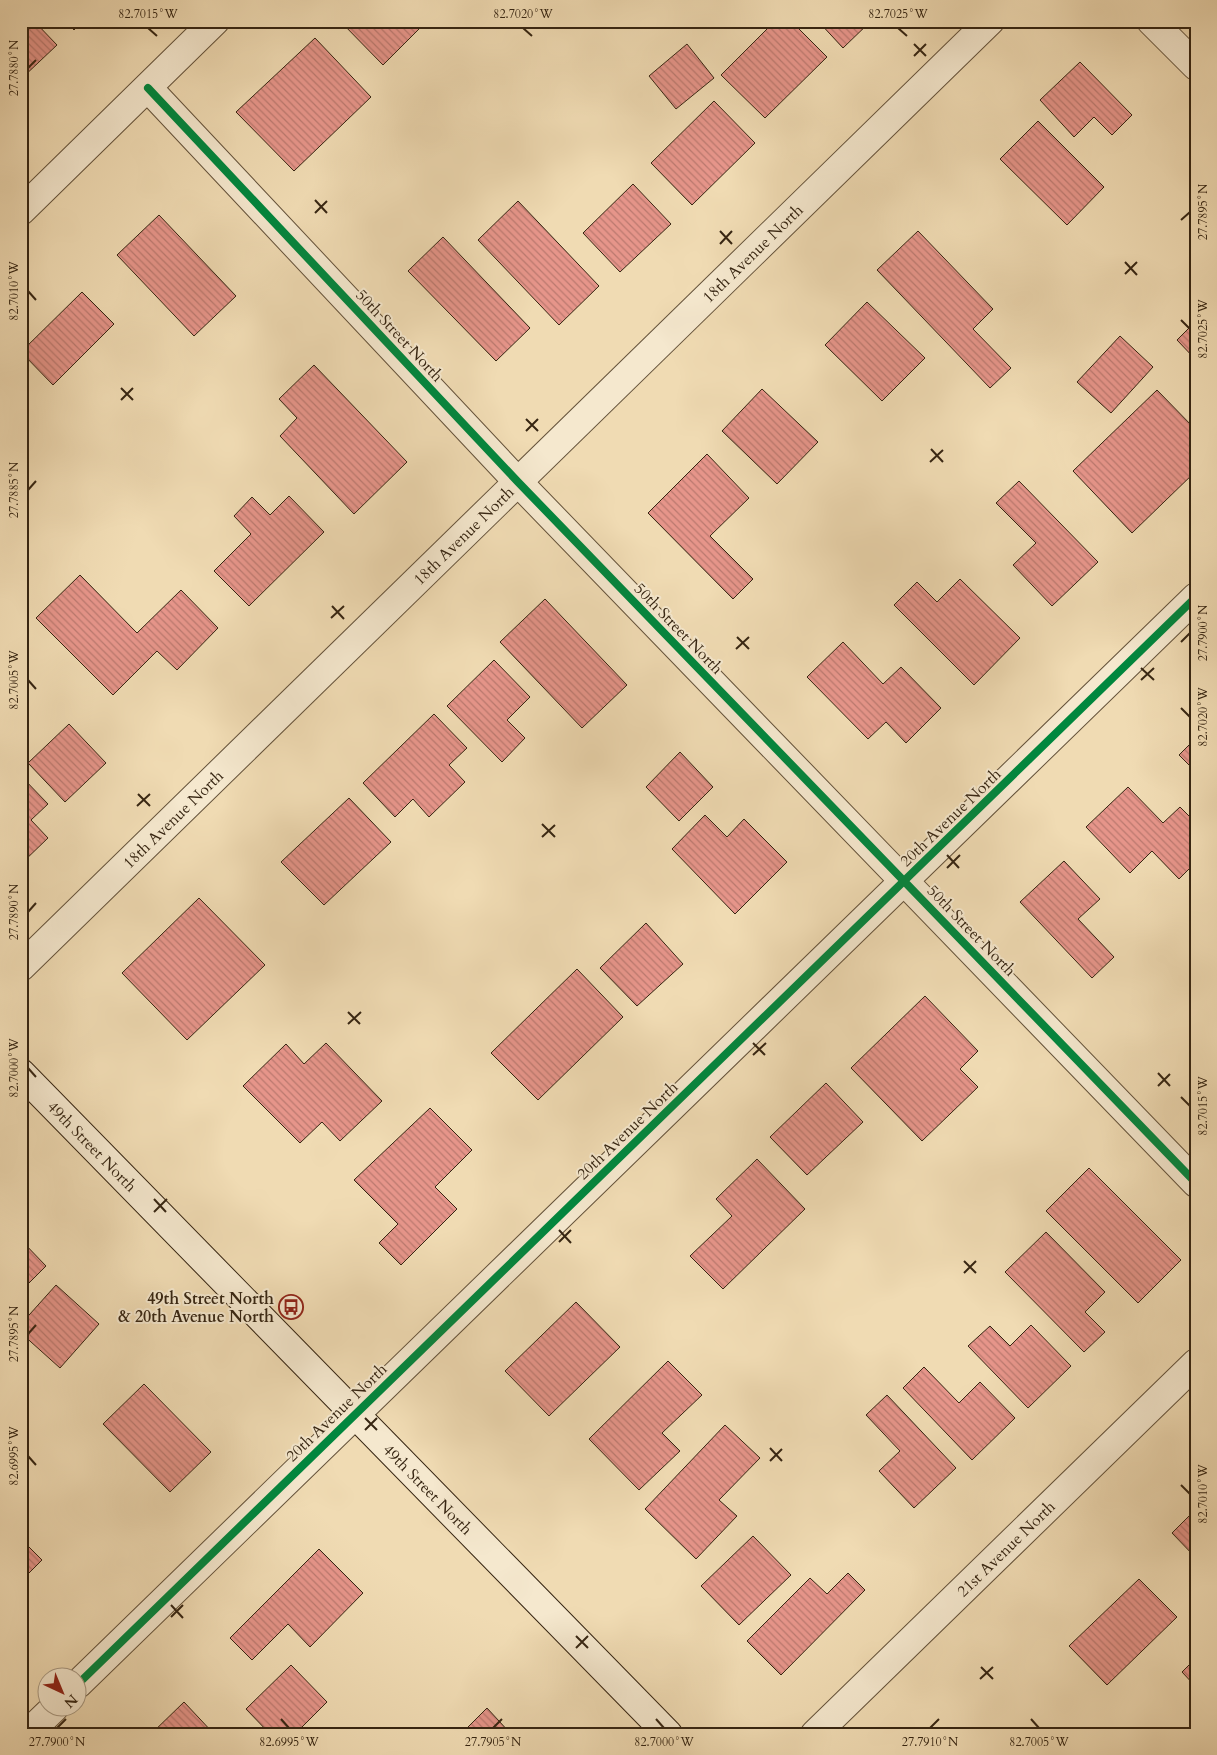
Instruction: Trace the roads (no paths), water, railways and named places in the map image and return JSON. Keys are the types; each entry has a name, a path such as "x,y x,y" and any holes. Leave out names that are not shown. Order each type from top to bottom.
{"street":[{"path":"21,211 215,21"},
{"name":"18th Avenue North","path":"21,967 990,21"},
{"path":"1151,21 1196,66"},
{"name":"50th Street North","path":"148,88 518,482 1196,1183"},
{"name":"20th Avenue North","path":"88,1674 1196,596"},
{"name":"49th Street North","path":"21,1073 668,1734"},
{"name":"21st Avenue North","path":"815,1734 1196,1363"},
{"path":"27,1734 44,1718"}],"place":[{"name":"49th Street North & 20th Avenue North","path":"291,1307"}]}
